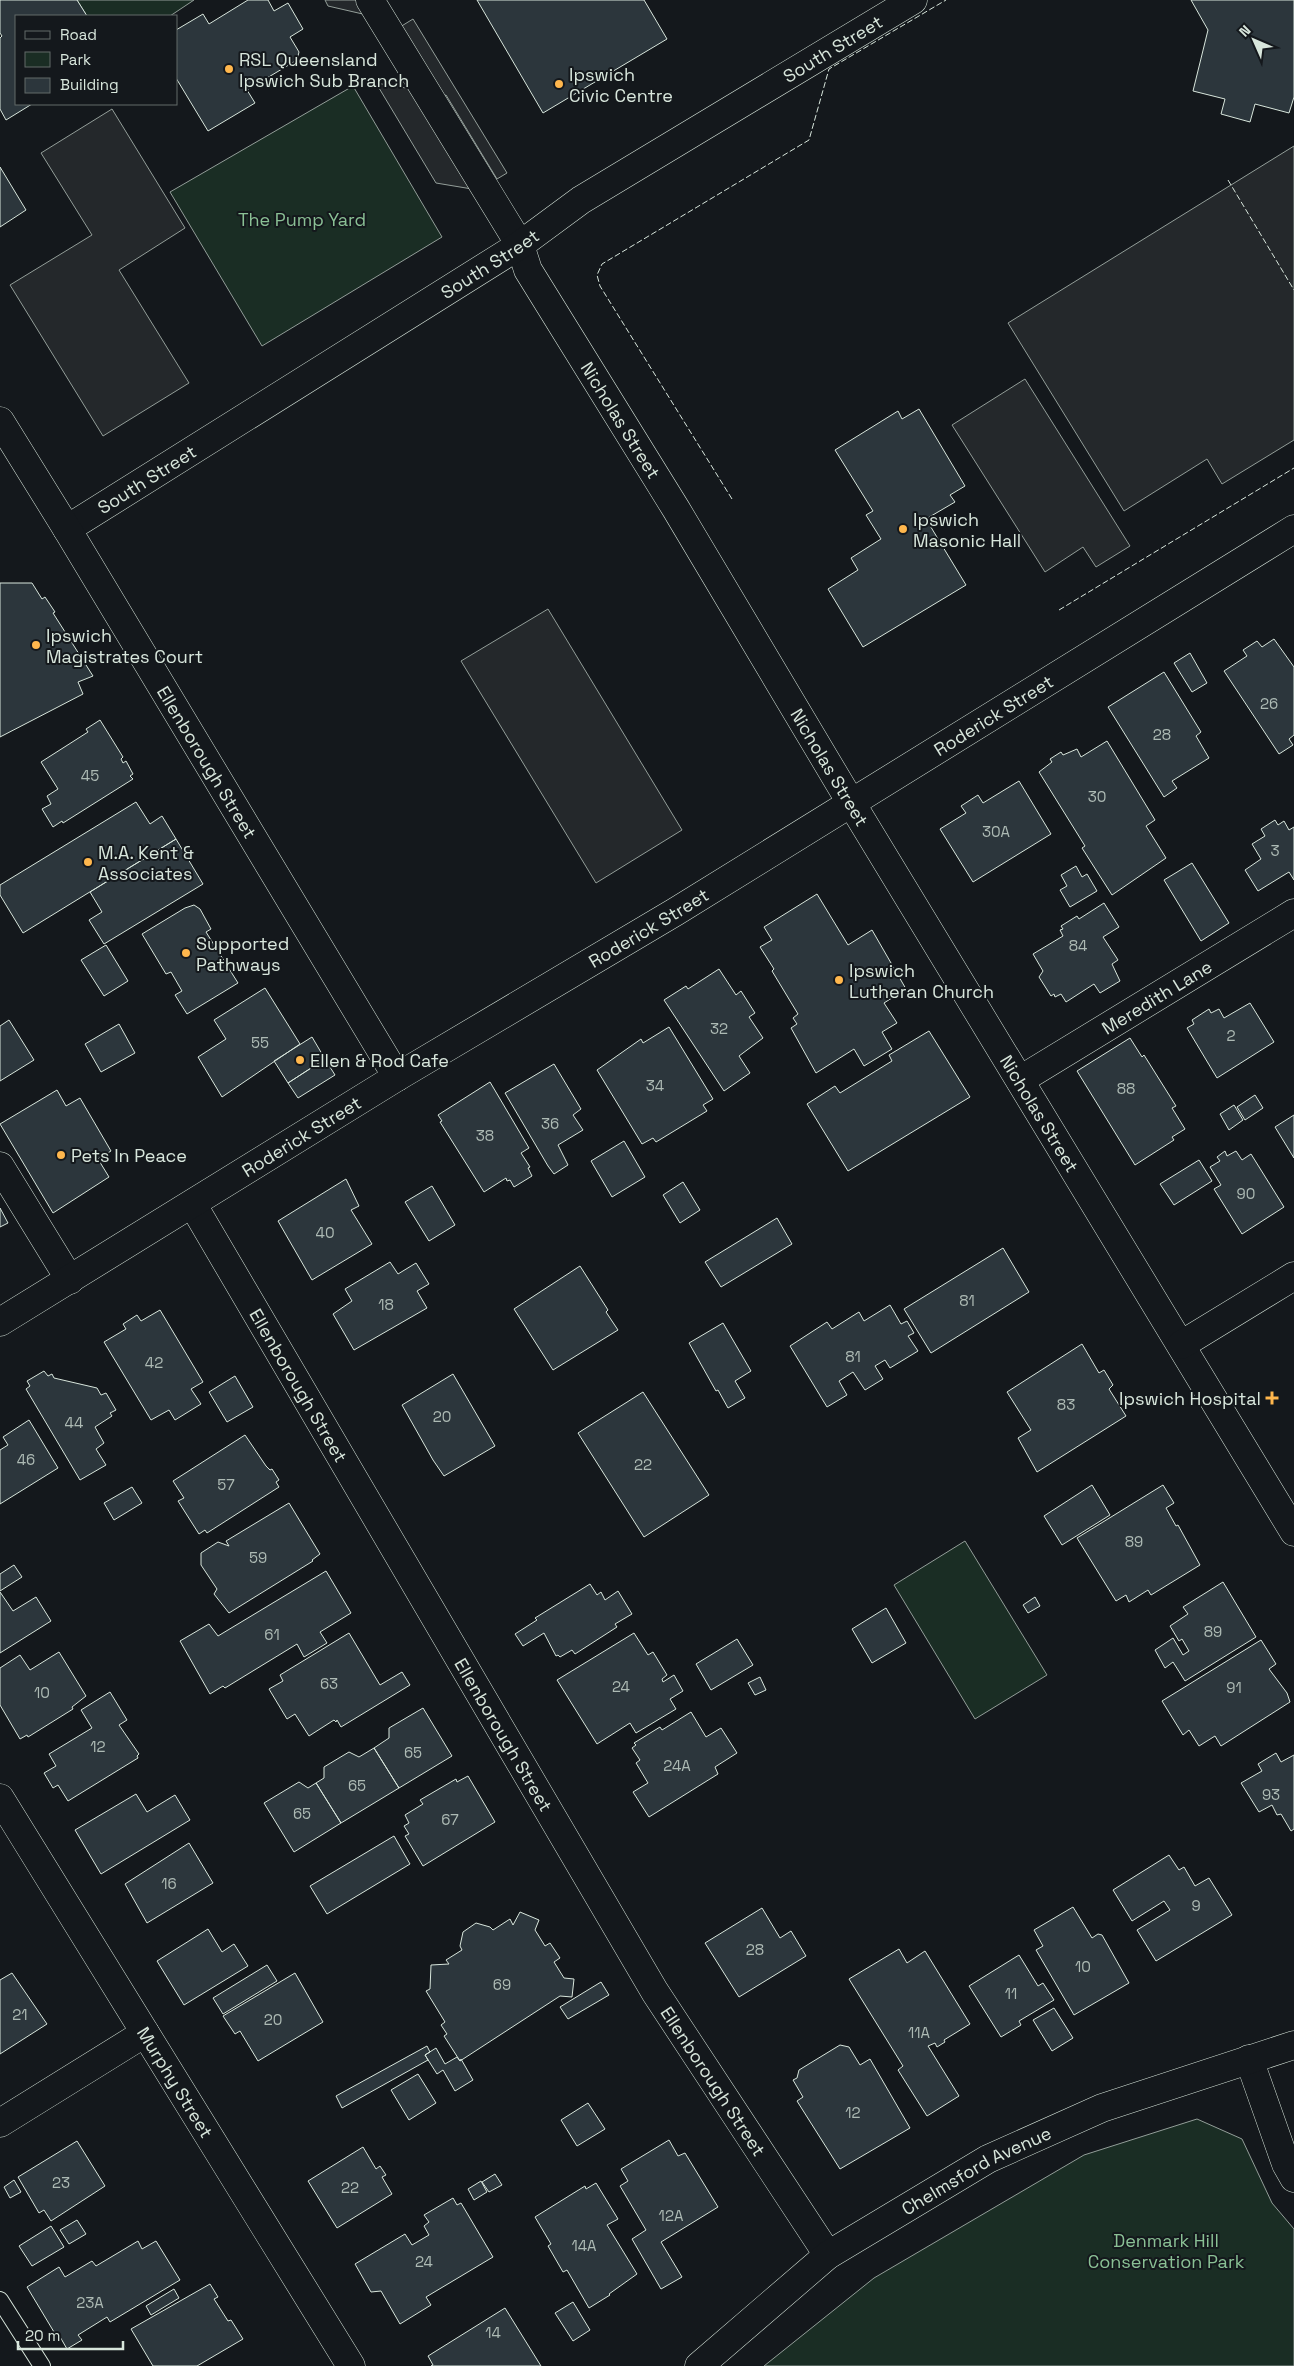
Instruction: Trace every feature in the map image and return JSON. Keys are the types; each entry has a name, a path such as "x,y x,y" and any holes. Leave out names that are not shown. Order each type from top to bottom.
{"street":[{"name":"Nicholas Street","path":"370,0 520,245 528,270 676,509 850,801 1294,1532"},
{"name":"South Street","path":"67,529 520,245 581,200 913,0"},
{"name":"Ellenborough Street","path":"0,421 397,1077"},
{"name":"Roderick Street","path":"0,1322 193,1205 397,1077 675,912 850,801 1294,528"},
{"name":"Meredith Lane","path":"1020,1080 1294,913"},
{"path":"0,1166 70,1280"},
{"name":"Ellenborough Street","path":"193,1205 655,1992 828,2255"},
{"path":"1181,1345 1294,1276"},
{"name":"Murphy Street","path":"0,1798 351,2366"},
{"path":"0,2123 144,2033"},
{"name":"Chelmsford Avenue","path":"699,2366 828,2255 988,2159 1102,2108 1294,2044"},
{"path":"1249,2059 1286,2164 1294,2178"}],"lane":[{"path":"0,2300 42,2366"}],"green space":[{"path":"77,0 194,0 172,15 86,15"},
{"name":"The Pump Yard","path":"353,86 442,237 262,346 170,192"},
{"path":"965,1541 1047,1675 975,1719 894,1585"},
{"name":"Denmark Hill Conservation Park","path":"1197,2119 1242,2139 1272,2203 1294,2229 1294,2366 764,2366 874,2278 1084,2155"}],"shaded area":[{"path":"325,0 358,0 367,15 328,6"},
{"path":"413,19 507,173 497,179 446,95 442,97 400,27"},
{"path":"376,83 412,89 472,189 436,183"},
{"path":"112,109 185,228 119,270 189,383 103,436 10,285 92,235 41,153"},
{"path":"1294,146 1294,440 1222,484 1207,459 1124,511 1008,323"},
{"path":"1025,379 1130,546 1096,567 1083,547 1045,572 952,425"},
{"path":"548,609 682,830 596,883 461,661"}],"building":[{"path":"0,0 77,0 86,15 15,15 15,105 30,105 6,120 0,109 0,38 2,36 0,33"},
{"name":"RSL Queensland Ipswich Sub Branch","path":"248,0 268,0 274,11 288,3 303,29 290,37 299,52 297,60 247,90 255,103 208,131 178,81 178,29 203,14 209,24"},
{"name":"Ipswich Civic Centre","path":"477,0 644,0 667,39 543,113"},
{"path":"1191,0 1294,0 1294,97 1289,113 1255,104 1250,122 1221,114 1225,99 1193,91 1208,30"},
{"path":"0,167 26,210 0,227"},
{"name":"Ipswich Masonic Hall","path":"919,409 965,486 950,495 955,502 926,519 966,585 863,647 828,589 858,570 851,558 881,539 866,515 873,511 835,450 898,411 902,419"},
{"name":"Ipswich Magistrates Court","path":"0,583 32,583 42,599 45,597 55,612 53,613 93,676 78,682 83,694 0,737"},
{"path":"1274,639 1294,667 1294,735 1289,739 1293,745 1279,754 1224,671 1247,656 1243,650 1257,641 1262,647"},
{"path":"1190,653 1207,683 1192,692 1174,663"},
{"path":"1164,672 1201,732 1196,736 1209,758 1172,781 1177,788 1164,797 1108,707"},
{"path":"100,720 123,757 121,759 123,763 126,761 133,774 130,776 133,779 63,823 62,821 53,827 42,809 51,804 47,796 58,789 41,762 88,732 86,729"},
{"path":"1107,741 1155,820 1146,826 1166,858 1112,895 1082,848 1085,846 1039,772 1052,762 1050,759 1061,752 1063,755 1077,749 1081,757"},
{"path":"1019,781 1051,834 973,882 940,829 966,813 961,806 978,795 983,803"},
{"name":"M.A. Kent & Associates","path":"136,802 150,824 162,816 176,839 23,933 0,895 0,885"},
{"path":"1275,820 1278,825 1284,821 1289,830 1294,827 1294,880 1289,872 1258,891 1245,870 1261,859 1252,844 1265,836 1261,829"},
{"path":"176,839 203,884 104,944 89,920 102,912 90,892"},
{"path":"1192,863 1229,923 1201,941 1164,880"},
{"path":"1076,866 1082,877 1087,874 1097,891 1070,907 1060,890 1067,886 1061,875"},
{"name":"Ipswich Lutheran Church","path":"817,894 848,945 872,930 906,989 884,1003 897,1023 882,1032 892,1049 864,1066 854,1049 816,1073 791,1028 797,1024 793,1018 798,1014 760,947 772,940 764,927"},
{"path":"1104,903 1119,927 1103,937 1118,960 1112,964 1120,981 1100,993 1094,984 1066,1002 1061,994 1055,997 1054,994 1051,996 1039,977 1043,971 1033,954 1063,936 1060,930 1063,929 1061,926 1077,916 1079,919"},
{"name":"Supported Pathways","path":"194,905 200,909 211,929 206,932 238,983 187,1014 175,995 182,991 171,972 166,974 142,934 185,908"},
{"path":"106,945 128,981 104,996 81,960"},
{"path":"719,969 736,995 741,991 755,1013 749,1017 763,1038 739,1056 750,1073 724,1091 664,1000 686,986 688,989"},
{"path":"265,988 300,1044 222,1097 198,1057 226,1039 214,1020"},
{"path":"1250,1003 1274,1042 1217,1078 1187,1028 1194,1024 1192,1020 1209,1009 1211,1013 1219,1009 1224,1018"},
{"path":"9,1020 34,1060 0,1081 0,1026"},
{"path":"119,1024 135,1053 101,1072 85,1044"},
{"path":"669,1027 713,1099 703,1105 707,1111 656,1142 653,1138 642,1144 597,1070 641,1039 643,1043"},
{"path":"929,1031 970,1097 848,1171 807,1104 835,1086 840,1093 892,1061 889,1055"},
{"name":"Ellen & Rod Cafe","path":"312,1037 325,1059 288,1083 274,1061"},
{"path":"1130,1038 1142,1057 1144,1055 1176,1106 1172,1108 1185,1129 1172,1137 1174,1140 1135,1165 1077,1071"},
{"path":"325,1059 335,1075 298,1098 288,1083"},
{"path":"554,1064 581,1109 573,1115 583,1130 558,1145 568,1165 554,1174 505,1093"},
{"path":"490,1082 529,1148 521,1153 530,1167 528,1168 532,1176 514,1187 510,1180 507,1181 506,1178 484,1192 440,1122 442,1121 438,1115"},
{"name":"Pets In Peace","path":"57,1090 66,1106 80,1098 111,1151 98,1159 109,1177 53,1213 0,1124"},
{"path":"1255,1095 1263,1108 1245,1120 1237,1107"},
{"path":"1234,1105 1243,1120 1229,1130 1220,1114"},
{"path":"1294,1115 1294,1158 1275,1127"},
{"path":"624,1141 645,1177 612,1197 591,1161"},
{"path":"1225,1151 1227,1156 1236,1151 1242,1160 1251,1154 1284,1207 1242,1234 1214,1189 1221,1185 1210,1167 1220,1161 1217,1157"},
{"path":"1199,1160 1212,1181 1174,1205 1160,1184"},
{"path":"346,1179 359,1206 351,1210 372,1244 312,1280 278,1221"},
{"path":"683,1182 700,1210 680,1223 663,1195"},
{"path":"432,1186 455,1225 429,1241 405,1202"},
{"path":"0,1208 8,1223 0,1227"},
{"path":"777,1218 792,1244 721,1287 705,1262"},
{"path":"1003,1248 1029,1292 931,1353 904,1309"},
{"path":"390,1262 398,1274 416,1263 429,1284 417,1291 427,1308 354,1350 333,1314 352,1301 345,1289"},
{"path":"580,1266 608,1310 606,1312 618,1330 553,1370 514,1309"},
{"path":"890,1305 901,1324 907,1321 914,1333 908,1336 918,1351 890,1368 885,1360 875,1366 883,1379 865,1390 853,1372 839,1381 847,1395 827,1407 790,1346 827,1322 832,1329 859,1312 864,1321"},
{"path":"160,1310 203,1382 191,1389 201,1404 175,1420 169,1410 151,1420 104,1342 126,1329 123,1324 137,1315 141,1321"},
{"path":"723,1323 751,1371 735,1381 745,1398 728,1408 718,1390 716,1391 689,1343"},
{"path":"1082,1344 1099,1373 1104,1370 1113,1385 1109,1389 1126,1416 1037,1472 1018,1438 1031,1430 1007,1392"},
{"path":"44,1371 48,1376 52,1374 54,1378 97,1388 101,1395 106,1393 116,1410 110,1413 112,1416 95,1427 104,1443 96,1449 106,1465 80,1480 26,1389 30,1386 27,1381"},
{"path":"453,1374 495,1446 444,1476 402,1405"},
{"path":"235,1376 253,1407 227,1422 209,1392"},
{"path":"643,1392 709,1495 644,1537 578,1433"},
{"path":"29,1420 58,1468 0,1504 0,1450 8,1445 3,1437"},
{"path":"245,1435 266,1466 270,1470 272,1469 279,1480 276,1482 279,1487 207,1533 205,1530 199,1534 178,1501 184,1498 173,1481"},
{"path":"1092,1485 1110,1515 1062,1545 1044,1516"},
{"path":"1163,1485 1174,1503 1166,1508 1176,1526 1178,1525 1200,1565 1151,1595 1148,1590 1129,1602 1126,1595 1116,1601 1077,1538"},
{"path":"132,1487 142,1503 114,1520 104,1503"},
{"path":"289,1503 320,1554 313,1561 229,1613 214,1594 217,1589 201,1565 201,1553 218,1542 229,1546 226,1541"},
{"path":"14,1565 22,1577 0,1591 0,1574"},
{"path":"326,1571 351,1613 320,1632 327,1643 304,1657 297,1644 225,1688 223,1686 210,1694 180,1641 209,1624 218,1636"},
{"path":"1223,1582 1256,1637 1185,1681 1173,1662 1165,1668 1155,1650 1173,1638 1183,1655 1189,1651 1182,1639 1179,1641 1170,1626 1188,1614 1183,1607"},
{"path":"590,1584 597,1595 601,1592 605,1600 618,1591 632,1614 615,1624 617,1627 575,1654 572,1650 560,1657 556,1656 544,1633 523,1646 515,1634 537,1620 535,1618"},
{"path":"0,1592 13,1611 36,1597 51,1621 0,1653"},
{"path":"1035,1597 1040,1606 1028,1613 1023,1605"},
{"path":"886,1608 906,1643 872,1663 852,1629"},
{"path":"349,1633 380,1685 402,1672 410,1685 341,1727 337,1720 336,1722 334,1720 309,1736 295,1714 287,1719 269,1689 283,1681 280,1675"},
{"path":"634,1633 648,1655 653,1652 667,1675 662,1679 663,1682 674,1675 683,1691 670,1699 676,1709 636,1733 630,1723 597,1744 557,1680"},
{"path":"737,1639 753,1665 711,1690 696,1664"},
{"path":"1261,1640 1276,1664 1269,1669 1287,1693 1290,1702 1221,1746 1215,1736 1199,1746 1189,1730 1183,1735 1162,1701"},
{"path":"59,1652 86,1696 72,1707 73,1709 28,1737 27,1735 20,1739 0,1705 0,1668 20,1655 30,1670"},
{"path":"760,1677 766,1690 755,1695 748,1683"},
{"path":"110,1692 127,1720 119,1725 139,1754 138,1758 68,1801 58,1785 53,1788 44,1773 56,1766 49,1754 92,1728 81,1710"},
{"path":"423,1708 452,1756 399,1788 374,1748 389,1738 389,1728"},
{"path":"691,1712 706,1737 721,1728 737,1753 715,1767 718,1774 649,1817 633,1792 648,1783 636,1763 640,1760 632,1748 636,1745 634,1743 660,1727 662,1730"},
{"path":"374,1748 399,1788 341,1823 316,1783 324,1778 324,1767 349,1752 359,1757"},
{"path":"1276,1753 1281,1762 1294,1755 1294,1829 1291,1831 1281,1814 1277,1815 1272,1805 1259,1812 1241,1783 1262,1771 1258,1764"},
{"path":"468,1776 495,1822 423,1866 405,1836 409,1834 404,1826 409,1823 405,1815 423,1804 420,1800 456,1779 457,1782"},
{"path":"299,1782 308,1788 316,1783 341,1823 294,1852 264,1803"},
{"path":"136,1794 147,1812 175,1795 190,1820 101,1874 75,1830"},
{"path":"394,1836 410,1864 327,1914 310,1886"},
{"path":"189,1843 213,1883 147,1923 125,1884"},
{"path":"1169,1855 1179,1870 1184,1867 1195,1886 1209,1878 1232,1915 1156,1961 1137,1930 1170,1910 1164,1901 1132,1921 1113,1890"},
{"path":"1073,1907 1092,1938 1098,1934 1102,1935 1129,1983 1074,2015 1036,1950 1043,1946 1034,1930"},
{"path":"762,1908 780,1938 791,1931 806,1956 739,1997 705,1943"},
{"path":"520,1912 539,1920 535,1930 545,1946 550,1943 560,1958 554,1962 564,1978 574,1979 572,1997 560,1996 460,2061 444,2036 447,2034 441,2025 445,2022 426,1991 430,1989 431,1965 449,1964 446,1960 462,1950 460,1946 463,1932 476,1923 490,1927 493,1930 510,1919 513,1925"},
{"path":"208,1929 222,1952 234,1944 248,1966 184,2005 157,1961"},
{"path":"899,1949 907,1963 925,1951 970,2024 944,2040 945,2042 937,2047 935,2043 928,2046 959,2096 927,2116 898,2070 903,2066 849,1979"},
{"path":"1019,1955 1038,1986 1043,1983 1054,2000 1019,2021 1021,2025 1001,2037 969,1986"},
{"path":"267,1965 277,1981 223,2014 213,1998"},
{"path":"12,1973 47,2024 0,2054 0,1980"},
{"path":"295,1973 323,2022 258,2061 240,2031 235,2034 223,2016"},
{"path":"601,1982 609,1995 568,2019 560,2007"},
{"path":"1054,2008 1073,2038 1052,2051 1033,2020"},
{"path":"840,2045 849,2047 860,2065 870,2059 910,2128 840,2169 797,2101 803,2097 793,2080 797,2078 799,2070"},
{"path":"427,2046 430,2052 425,2055 428,2060 342,2108 336,2096"},
{"path":"436,2048 445,2064 457,2057 460,2061 461,2059 473,2080 455,2091 443,2070 437,2074 425,2055"},
{"path":"418,2074 436,2103 409,2120 391,2090"},
{"path":"588,2103 605,2129 577,2146 561,2120"},
{"path":"669,2140 678,2156 685,2153 718,2207 661,2242 682,2277 661,2289 632,2239 646,2230 620,2186 628,2181 621,2169"},
{"path":"77,2141 105,2186 51,2221 44,2210 39,2213 18,2177"},
{"path":"363,2147 376,2169 380,2166 386,2175 382,2177 392,2194 337,2228 308,2181"},
{"path":"495,2174 502,2185 489,2192 482,2182"},
{"path":"14,2180 21,2192 10,2198 4,2187"},
{"path":"481,2181 487,2192 474,2200 468,2189"},
{"path":"596,2183 618,2219 607,2225 637,2274 610,2295 589,2308 567,2270 563,2272 548,2246 551,2244 535,2217 585,2186 586,2189"},
{"path":"453,2198 457,2205 461,2203 493,2257 426,2297 431,2305 400,2324 381,2291 371,2292 355,2264 405,2234 412,2245 429,2235 424,2226 429,2222 424,2215"},
{"path":"77,2220 86,2234 69,2244 60,2230"},
{"path":"51,2226 64,2247 32,2266 19,2246"},
{"path":"138,2241 142,2249 156,2241 180,2280 110,2322 107,2317 78,2335 82,2340 67,2349 59,2335 57,2337 27,2287 59,2267 65,2277 92,2261 96,2266"},
{"path":"210,2284 218,2297 214,2299 228,2321 231,2320 243,2339 197,2366 153,2366 131,2329"},
{"path":"174,2289 179,2298 151,2315 146,2306"},
{"path":"573,2302 590,2330 573,2341 555,2313"},
{"path":"505,2308 541,2366 431,2366 433,2365 428,2356"}],"fence":[{"path":"732,499 600,286 597,275 602,264 809,140 829,69 946,0"},
{"path":"1228,180 1294,290"},
{"path":"1059,610 1294,468"}],"place":[{"name":"RSL Queensland Ipswich Sub Branch","path":"229,69"},
{"name":"Ipswich Civic Centre","path":"559,84"},
{"name":"Ipswich Masonic Hall","path":"903,529"},
{"name":"Ipswich Magistrates Court","path":"36,645"},
{"name":"M.A. Kent & Associates","path":"88,862"},
{"name":"Supported Pathways","path":"186,953"},
{"name":"Ipswich Lutheran Church","path":"839,980"},
{"name":"Ellen & Rod Cafe","path":"300,1060"},
{"name":"Pets In Peace","path":"61,1155"},
{"name":"Ipswich Hospital","path":"1272,1398"}]}
